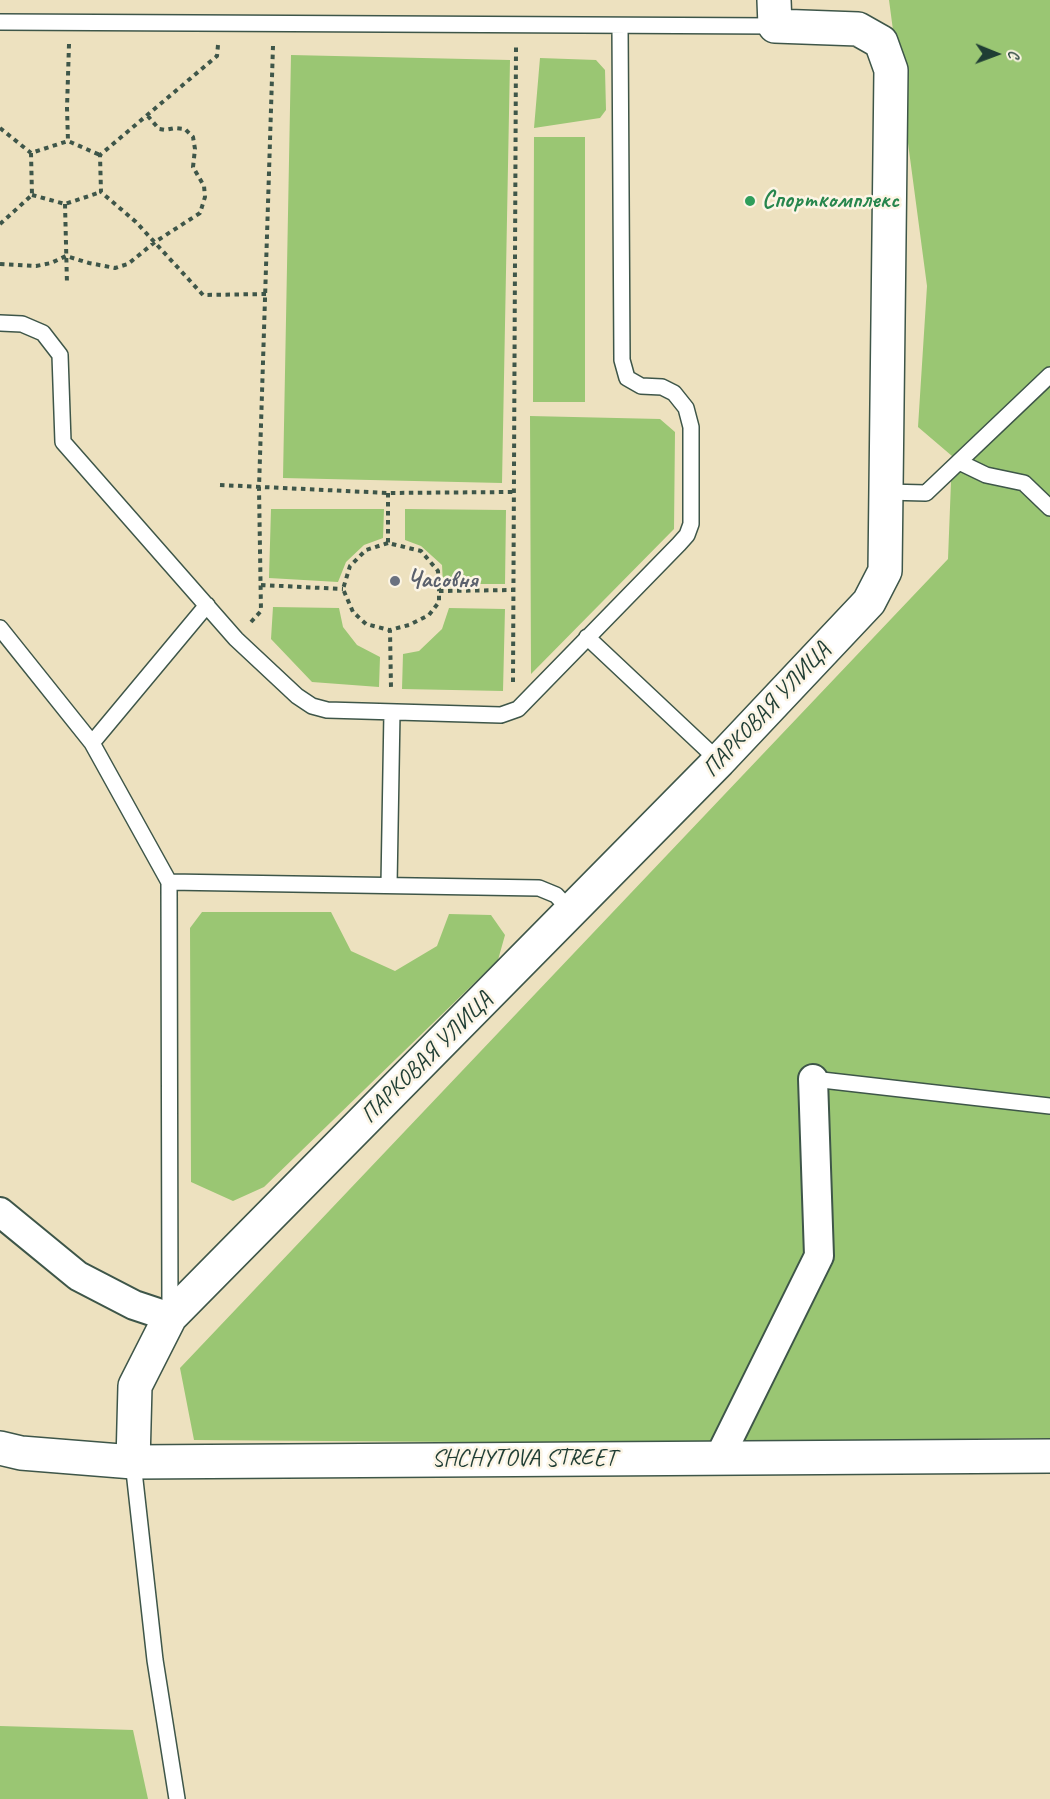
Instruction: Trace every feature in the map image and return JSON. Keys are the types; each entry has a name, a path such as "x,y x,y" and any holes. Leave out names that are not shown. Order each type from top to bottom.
{"street":[{"name":"ПАРКОВАЯ УЛИЦА","path":"133,1462 135,1386 170,1317 719,761 869,602 885,570 891,70 881,42 858,29 775,13"},
{"path":"719,1458 819,1256 813,1079"},
{"path":"0,1212 78,1276 134,1305 170,1317"},
{"name":"SHCHYTOVA STREET","path":"0,1448 21,1453 133,1462 1050,1456"}],"lane":[{"path":"0,22 621,26 775,13"},
{"path":"0,323 22,324 43,333 60,355 63,442 236,639 297,696 312,706 327,710 501,715 518,709 679,544 687,535 691,524 691,427 686,408 674,393 662,387 641,386 627,378 622,360 621,26"},
{"path":"886,492 926,494 1050,375"},
{"path":"959,462 986,475 1024,483 1050,508"},
{"path":"92,743 207,605"},
{"path":"0,628 92,743 168,882 170,1317"},
{"path":"587,637 719,761"},
{"path":"389,885 392,712"},
{"path":"168,882 539,888 556,895 572,912"},
{"path":"813,1079 1050,1106"},
{"path":"133,1462 155,1659 177,1799"}],"path":[{"path":"68,141 69,22"},
{"path":"100,155 217,56 220,23"},
{"path":"236,639 261,611 259,488 274,24"},
{"path":"516,25 512,678 518,709"},
{"path":"0,264 36,266 51,263 66,256 115,268 128,264 155,242 200,213 205,197 204,186 193,167 195,149 193,137 185,129 159,129 147,115"},
{"path":"0,128 31,153 32,195 0,224"},
{"path":"31,153 68,141 100,155"},
{"path":"100,155 101,192 136,222 203,295 266,294"},
{"path":"32,195 64,204 101,192"},
{"path":"64,204 68,284"},
{"path":"220,485 388,493 513,492"},
{"path":"388,493 388,543"},
{"path":"388,543 421,551 438,571 439,591 439,602 429,615 409,626 390,630 366,624 352,612 343,589 350,566 366,550 388,543"},
{"path":"261,585 343,589"},
{"path":"439,591 512,590"},
{"path":"390,630 392,712"}],"green space":[{"path":"889,0 1050,0 1050,1438 595,1443 194,1440 180,1368 948,559 952,456 918,427 927,286"},
{"path":"291,55 510,60 502,483 283,478"},
{"path":"540,58 596,60 605,70 606,110 600,118 534,128"},
{"path":"534,137 585,137 585,402 533,402"},
{"path":"530,416 660,419 675,432 674,529 531,674"},
{"path":"271,509 384,509 383,538 364,545 346,562 338,582 269,578"},
{"path":"405,509 506,510 505,584 443,584 442,565 421,546 405,540"},
{"path":"273,607 339,608 343,627 357,645 380,657 379,687 312,682 271,639"},
{"path":"449,608 505,609 503,691 402,689 403,654 419,651 442,629"},
{"path":"202,912 331,912 351,951 395,971 437,946 449,914 491,915 505,935 498,960 264,1187 233,1201 191,1182 190,928"},
{"path":"0,1726 133,1730 148,1799 0,1799"}],"place":[{"name":"Спорткомплекс","path":"750,201"},
{"name":"Часовня","path":"395,581"}]}
